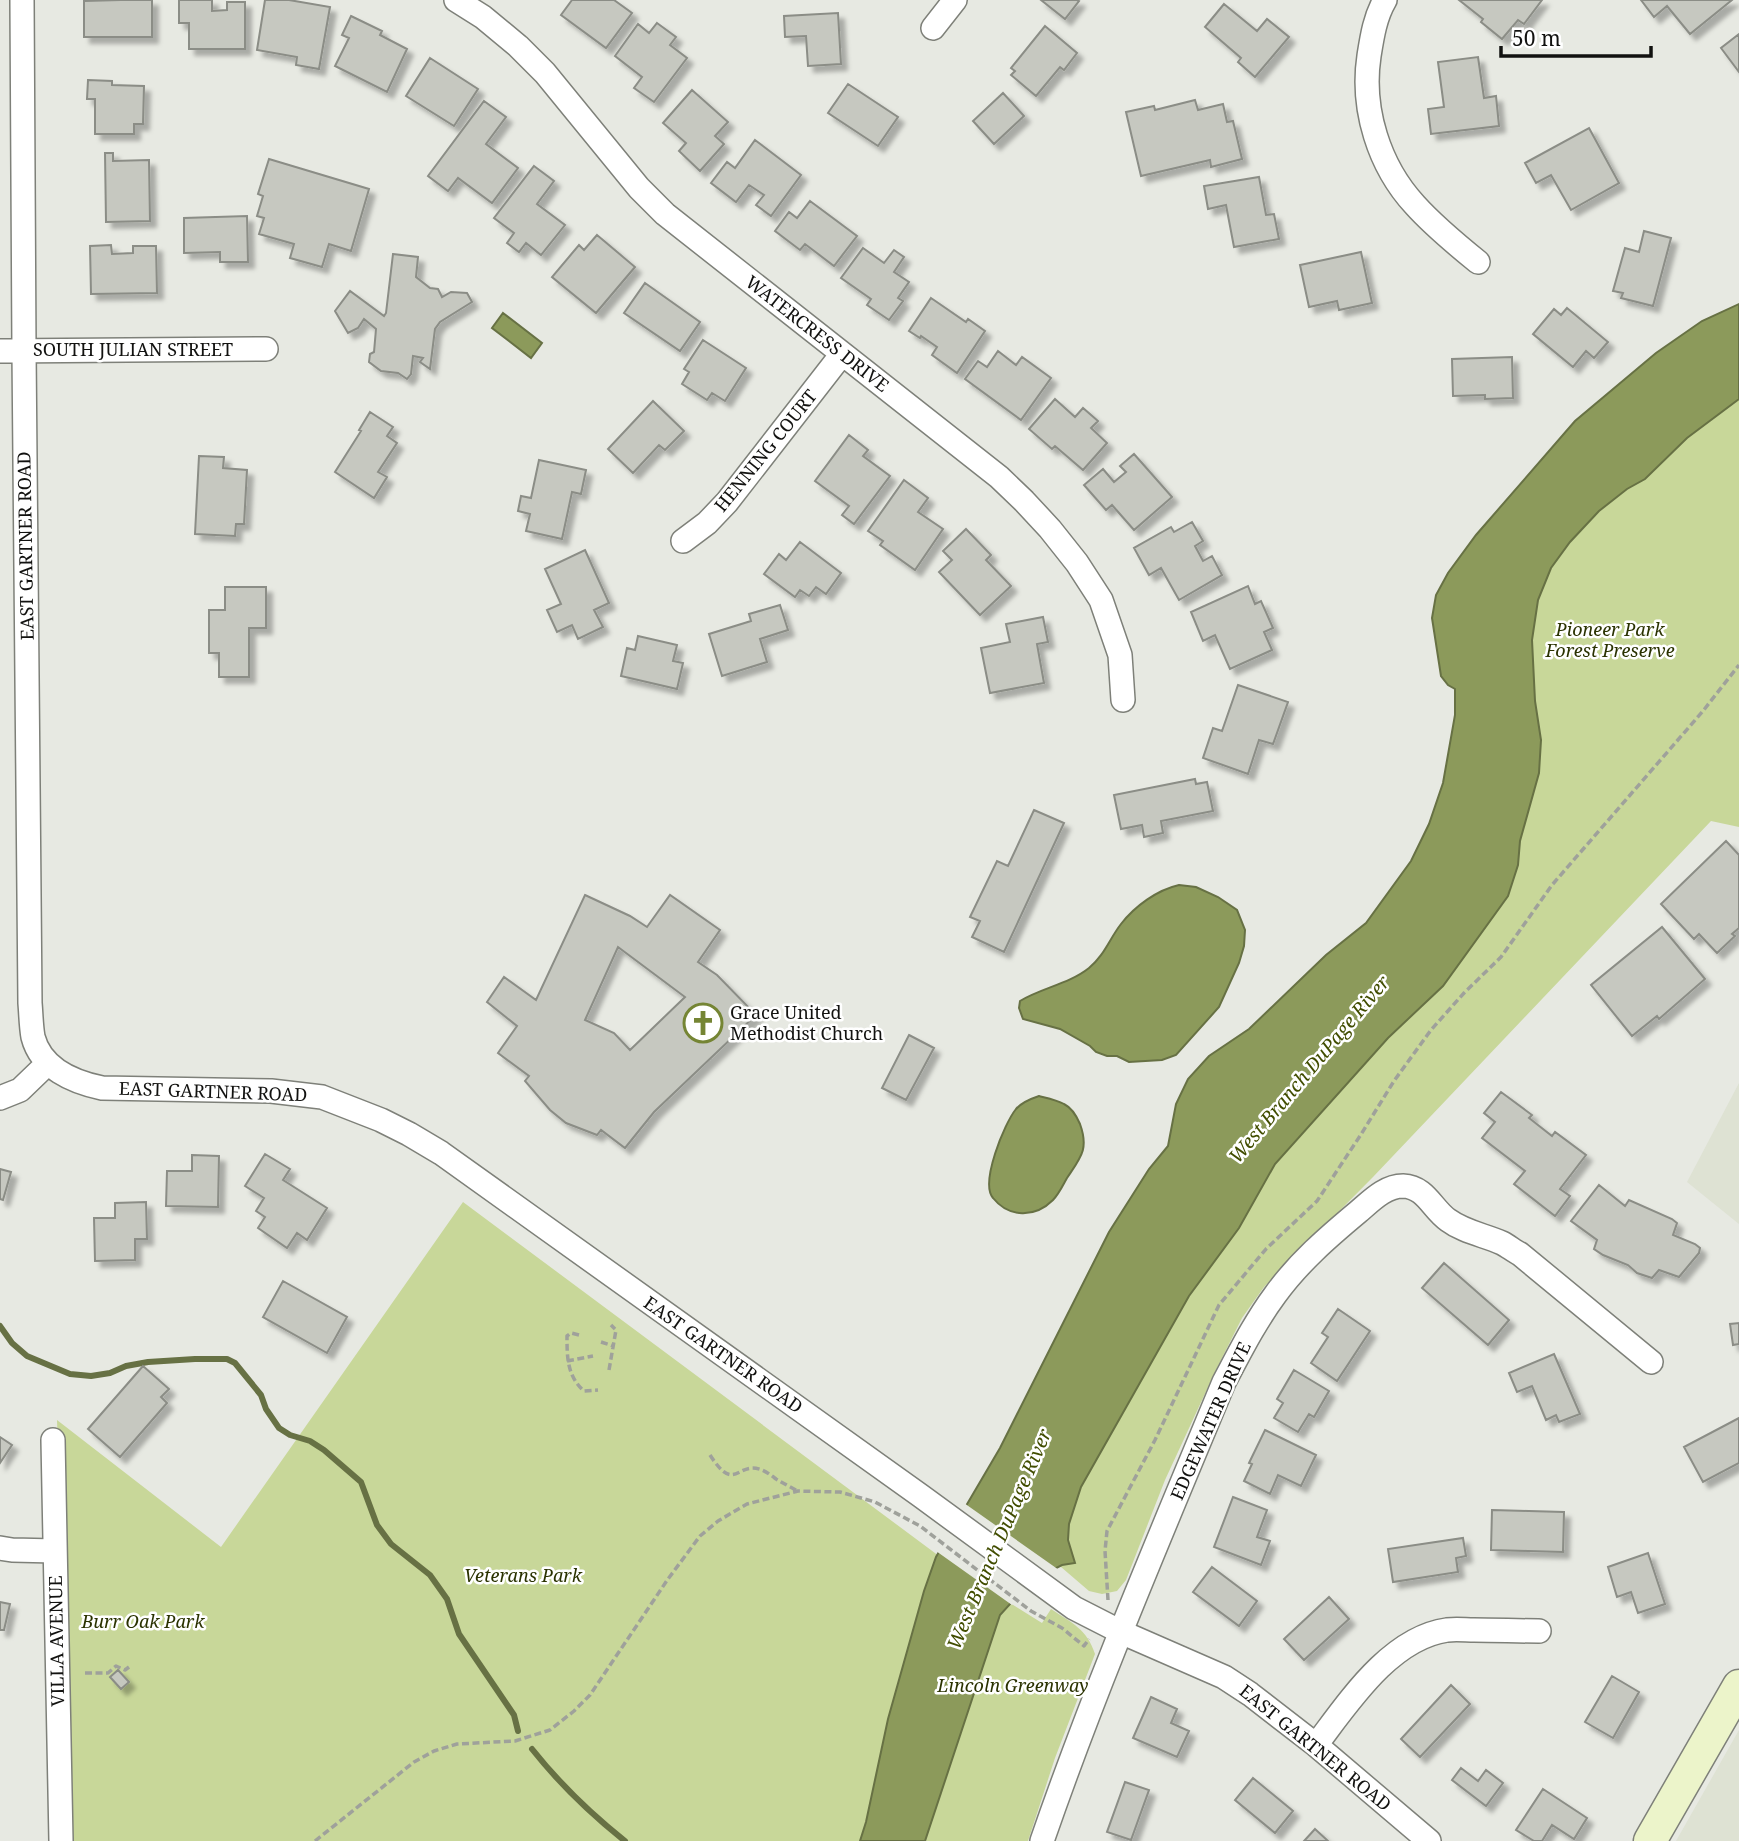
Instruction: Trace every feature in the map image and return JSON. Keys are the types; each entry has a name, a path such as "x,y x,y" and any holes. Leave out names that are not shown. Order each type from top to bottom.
{"main road":[{"path":"1650,1841 1739,1686"}],"street":[{"name":"EAST GARTNER ROAD","path":"22,0 30,1003 33,1037 47,1064 80,1082 102,1087 135,1090 271,1091 322,1097 390,1125 441,1153 1074,1608 1121,1632 1224,1677 1250,1693 1429,1841"},
{"name":"WATERCRESS DRIVE","path":"457,0 518,46 545,73 639,188 665,214 999,477 1051,529 1101,600 1120,655 1123,700"},
{"path":"933,28 955,0"},
{"path":"1378,2 1367,69 1371,122 1377,140 1395,176 1414,205 1478,262"},
{"name":"SOUTH JULIAN STREET","path":"0,351 266,349"},
{"name":"HENNING COURT","path":"682,541 707,523 727,502 842,354"},
{"path":"0,1098 20,1090 47,1064"},
{"name":"EDGEWATER DRIVE","path":"1042,1841 1072,1755 1224,1382 1277,1292 1329,1236 1383,1192 1402,1186 1417,1189 1428,1198 1437,1212 1450,1222 1466,1231 1504,1244 1520,1254 1651,1363"},
{"name":"VILLA AVENUE","path":"53,1440 61,1841"},
{"path":"0,1548 55,1551"},
{"path":"1316,1745 1365,1682 1410,1644 1427,1635 1448,1630 1539,1631"}],"path":[{"path":"1108,1600 1105,1551 1107,1531 1160,1432 1219,1305 1266,1249 1317,1202 1394,1081 1431,1030 1501,957 1552,884 1703,711 1739,665"},
{"path":"609,1370 616,1329 611,1325"},
{"path":"579,1335 571,1333 567,1336 567,1361 577,1385 584,1391 598,1390"},
{"path":"601,1342 613,1346"},
{"path":"567,1361 593,1356"},
{"path":"710,1455 719,1469 726,1474 732,1475 751,1469 762,1470 798,1491"},
{"path":"315,1841 414,1762 434,1751 457,1744 514,1741 550,1730 590,1695 700,1536 718,1521 747,1504 798,1491 840,1492 875,1502 920,1526 1031,1611 1062,1628 1084,1646 1088,1640"},
{"path":"85,1673 108,1673 116,1666 125,1670 129,1667"}],"shaded area":[{"path":"1739,1083 1739,1224 1687,1182"},
{"path":"1739,1730 1739,1841 1676,1841"}],"green space":[{"name":"Pioneer Park Forest Preserve","path":"1739,355 1739,827 1711,821 1373,1177 1264,1287 1242,1318 1215,1372 1165,1480 1126,1580 1117,1591 1102,1594 1089,1591 1061,1567 1007,1529 1431,922 1479,620"},
{"name":"Veterans Park","path":"463,1202 982,1588 1042,1623 1051,1609 1083,1632 1095,1654 1055,1758 1028,1841 71,1841 57,1420 221,1547"}],"water":[{"name":"West Branch DuPage River","path":"1739,304 1739,399 1687,438 1645,479 1599,511 1570,542 1551,568 1538,600 1532,640 1535,701 1541,740 1539,773 1520,841 1518,865 1508,896 1443,986 1388,1038 1275,1164 1239,1228 1189,1296 1081,1487 1069,1524 1068,1540 1075,1563 1062,1565 1031,1581 1000,1615 925,1841 860,1841 888,1719 936,1557 1000,1448 1109,1232 1149,1169 1168,1146 1176,1104 1188,1079 1209,1056 1249,1029 1326,955 1366,923 1411,861 1429,824 1443,783 1455,715 1455,689 1441,676 1432,618 1436,595 1448,573 1476,535 1575,421 1656,353 1702,321"},
{"path":"503,313 542,343 531,358 492,328"},
{"path":"1179,885 1196,887 1218,897 1237,910 1245,930 1239,963 1219,1007 1176,1055 1162,1060 1129,1062 1117,1056 1096,1052 1060,1029 1023,1019 1019,1008 1020,1001 1073,978 1089,968 1133,911 1155,895"},
{"path":"1039,1096 1052,1099 1072,1110 1083,1133 1084,1147 1080,1158 1053,1200 1030,1213 1014,1212 999,1205 993,1198 989,1180 991,1167 1000,1140 1016,1109"}],"pier":[{"path":"964,1503 1059,1570 1033,1584 1012,1605 936,1551"}],"building":[{"path":"152,0 152,37 84,37 84,1"},
{"path":"179,0 212,0 212,11 227,10 227,2 245,2 245,49 189,49 189,23 179,23"},
{"path":"265,0 289,0 330,7 319,69 296,65 297,57 257,50"},
{"path":"572,0 614,0 632,13 606,48 561,15"},
{"path":"1041,0 1077,0 1079,1 1065,19"},
{"path":"1459,0 1542,0 1524,24 1518,20 1502,39"},
{"path":"1641,0 1732,0 1690,34 1667,6 1654,17"},
{"path":"1224,4 1257,31 1267,19 1289,37 1255,77 1238,62 1241,58 1205,27"},
{"path":"838,13 841,64 808,66 806,36 785,37 784,16"},
{"path":"351,16 382,31 380,35 407,49 387,92 335,66 349,38 342,35"},
{"path":"657,23 676,37 670,45 687,58 654,102 634,88 642,77 615,56 638,24 649,33"},
{"path":"1045,26 1077,53 1064,70 1060,67 1036,96 1011,75 1015,71 1011,68"},
{"path":"1739,34 1739,72 1721,48"},
{"path":"1478,57 1484,98 1496,96 1499,126 1431,134 1428,109 1444,107 1438,62"},
{"path":"430,58 478,89 454,126 406,96"},
{"path":"88,80 112,81 112,85 144,86 143,124 134,124 134,134 95,134 95,99 87,99"},
{"path":"848,84 898,117 878,146 828,113"},
{"path":"692,90 728,122 715,136 724,144 700,171 679,151 686,143 663,123"},
{"path":"1003,93 1024,116 994,144 973,121"},
{"path":"1195,100 1198,110 1223,104 1227,122 1233,121 1242,159 1211,167 1210,160 1141,176 1126,112 1154,106 1155,110"},
{"path":"484,101 506,117 486,144 518,168 492,203 458,178 448,191 428,176"},
{"path":"1589,128 1619,183 1571,210 1551,175 1536,183 1525,163"},
{"path":"755,140 801,175 771,216 756,205 764,195 749,185 736,202 711,183 727,162 735,168"},
{"path":"105,153 113,153 113,161 149,160 150,221 106,222"},
{"path":"269,159 369,189 351,251 329,244 322,267 290,258 294,244 259,234 264,218 257,216 263,196 258,194"},
{"path":"534,166 554,181 537,204 565,225 541,255 526,243 519,252 507,243 514,233 494,218"},
{"path":"1259,177 1266,215 1274,214 1279,239 1234,247 1226,205 1208,209 1204,186"},
{"path":"810,201 857,236 834,266 805,244 800,250 775,231 789,212 797,218"},
{"path":"247,216 248,262 220,262 220,252 184,253 184,218"},
{"path":"1644,231 1671,238 1653,306 1621,298 1623,293 1613,291 1625,248 1639,252"},
{"path":"597,235 635,267 596,313 552,277 579,245 584,250"},
{"path":"111,245 112,254 133,253 133,246 156,246 157,293 91,294 90,246"},
{"path":"863,248 884,263 894,250 904,257 894,272 909,282 898,298 903,301 889,320 867,305 871,299 841,278"},
{"path":"1361,252 1372,303 1339,310 1337,301 1309,307 1300,265"},
{"path":"393,254 418,257 416,277 430,288 438,289 442,297 451,292 467,293 472,302 440,322 435,329 430,369 420,362 423,358 413,356 411,374 407,379 398,373 381,371 369,362 370,354 374,352 376,329 364,319 358,328 348,333 335,311 350,291 384,316"},
{"path":"645,283 700,322 680,351 624,313"},
{"path":"931,298 966,322 968,319 985,331 957,373 932,355 937,347 909,331"},
{"path":"1567,308 1608,342 1594,358 1586,351 1573,367 1533,334 1554,309 1561,315"},
{"path":"703,340 746,368 725,401 712,393 707,400 682,384 689,372 684,369"},
{"path":"998,351 1016,365 1022,357 1051,378 1021,420 965,379 978,361 987,367"},
{"path":"1512,357 1513,398 1453,396 1452,359"},
{"path":"1055,399 1075,417 1083,408 1098,421 1091,428 1107,443 1083,470 1055,446 1052,449 1029,429"},
{"path":"653,401 684,431 665,450 659,445 633,473 608,449"},
{"path":"370,412 393,427 387,436 397,443 378,472 387,477 374,498 335,472"},
{"path":"849,435 868,450 863,456 890,476 854,524 842,515 849,506 815,481"},
{"path":"1134,454 1172,497 1134,530 1112,505 1106,510 1084,485 1103,469 1114,482 1126,472 1120,466"},
{"path":"199,456 224,457 223,468 247,470 244,524 236,524 235,536 195,534"},
{"path":"539,460 586,470 581,494 572,492 562,539 526,531 530,514 518,511 521,496 531,498"},
{"path":"904,480 928,498 918,512 943,529 915,570 880,545 883,541 868,531"},
{"path":"1192,522 1203,541 1195,546 1203,561 1212,556 1222,575 1179,600 1161,568 1149,575 1134,548 1171,527 1174,532"},
{"path":"966,529 991,555 986,560 1011,586 980,615 939,572 952,560 943,551"},
{"path":"800,542 841,573 826,594 816,587 809,596 800,590 795,597 764,574 779,554 786,560"},
{"path":"585,550 609,603 594,610 603,627 578,639 572,625 557,632 547,610 561,604 545,569"},
{"path":"1248,586 1255,604 1261,601 1273,628 1264,632 1272,650 1230,669 1215,635 1203,641 1191,612"},
{"path":"225,587 266,587 266,628 249,628 249,677 219,677 219,653 209,653 209,610 225,610"},
{"path":"780,605 788,630 760,639 767,662 722,676 709,634 751,621 749,614"},
{"path":"1043,617 1048,642 1037,644 1044,683 990,693 981,648 1010,642 1006,624"},
{"path":"638,636 677,645 673,661 683,663 677,689 621,676 627,648 635,650"},
{"path":"1238,685 1288,702 1273,744 1259,740 1248,774 1203,758 1213,728 1222,731"},
{"path":"1195,779 1196,784 1207,782 1213,811 1161,821 1163,833 1144,837 1142,825 1121,829 1114,795"},
{"path":"1034,810 1064,823 1004,952 972,937 980,921 970,917 997,861 1008,866"},
{"path":"1726,841 1739,855 1739,928 1732,934 1735,936 1717,953 1699,934 1694,939 1661,904"},
{"name":"Grace United Methodist Church","path":"585,895 647,927 670,895 720,930 698,962 717,975 756,1015 654,1112 625,1148 601,1130 597,1135 566,1123 550,1110 525,1081 529,1076 498,1053 517,1026 487,1002 504,977 536,1000","holes":["618,947 685,997 630,1050 614,1033 585,1020"]},
{"path":"1662,927 1705,979 1659,1019 1657,1016 1632,1036 1591,985"},
{"path":"909,1035 934,1048 906,1100 882,1088"},
{"path":"1501,1092 1532,1115 1529,1118 1552,1136 1555,1132 1586,1155 1560,1189 1570,1196 1555,1216 1514,1184 1525,1171 1482,1138 1495,1122 1484,1113"},
{"path":"265,1154 290,1169 283,1180 327,1208 307,1240 297,1233 287,1248 258,1228 265,1217 256,1211 264,1198 245,1186"},
{"path":"192,1155 219,1156 218,1207 166,1206 167,1171 192,1171"},
{"path":"0,1169 11,1172 3,1200 0,1199"},
{"path":"1599,1185 1625,1206 1629,1200 1672,1219 1677,1223 1673,1235 1700,1248 1699,1253 1679,1277 1659,1270 1652,1278 1637,1273 1628,1265 1594,1249 1597,1240 1571,1221"},
{"path":"146,1202 147,1239 135,1239 135,1260 95,1261 94,1218 115,1218 115,1203"},
{"path":"1444,1263 1509,1320 1488,1345 1422,1288"},
{"path":"283,1281 347,1317 327,1353 263,1317"},
{"path":"1338,1309 1370,1331 1337,1381 1311,1363 1328,1337 1322,1333"},
{"path":"1739,1323 1739,1344 1733,1345 1730,1324"},
{"path":"1554,1354 1580,1414 1559,1422 1556,1415 1546,1420 1532,1386 1517,1392 1509,1373"},
{"path":"143,1366 169,1389 161,1397 167,1403 120,1457 88,1429"},
{"path":"1294,1370 1329,1391 1314,1417 1309,1414 1298,1432 1274,1418 1283,1403 1277,1399"},
{"path":"1739,1418 1739,1463 1703,1482 1684,1447"},
{"path":"1265,1430 1316,1455 1301,1486 1278,1475 1270,1494 1244,1481 1252,1464 1249,1463"},
{"path":"0,1437 12,1445 0,1463"},
{"path":"1233,1497 1267,1510 1257,1537 1270,1541 1261,1565 1214,1547"},
{"path":"1492,1510 1564,1512 1563,1552 1491,1550"},
{"path":"1463,1538 1466,1556 1456,1558 1458,1572 1393,1582 1388,1549"},
{"path":"1648,1553 1665,1604 1638,1613 1631,1592 1617,1597 1608,1567"},
{"path":"1212,1567 1257,1601 1239,1626 1193,1592"},
{"path":"1329,1597 1349,1619 1304,1660 1284,1639"},
{"path":"0,1602 10,1604 4,1630 0,1630"},
{"path":"118,1670 129,1682 121,1689 110,1677"},
{"path":"1612,1676 1639,1692 1613,1738 1585,1722"},
{"path":"1451,1685 1470,1704 1420,1757 1401,1739"},
{"path":"1151,1697 1177,1709 1171,1723 1189,1731 1177,1757 1133,1738"},
{"path":"1461,1768 1478,1781 1486,1770 1503,1783 1486,1806 1452,1780"},
{"path":"1253,1778 1293,1811 1275,1833 1235,1800"},
{"path":"1125,1782 1149,1790 1131,1840 1107,1832"},
{"path":"1543,1789 1587,1818 1574,1839 1552,1825 1542,1841 1534,1841 1516,1830"},
{"path":"1315,1829 1328,1841 1304,1841"}],"waterway":[{"path":"0,1326 12,1343 27,1356 70,1374 91,1376 148,1362 227,1359 235,1363 261,1395 266,1409 279,1428 324,1450 361,1482 377,1525 391,1544 430,1575 447,1599 459,1634 514,1715 518,1731"},
{"path":"532,1749 576,1798 625,1841"}],"place":[{"name":"Grace United Methodist Church","path":"703,1023"}],"park label":[{"name":"Burr Oak Park","path":"143,1622"},
{"name":"Lincoln Greenway","path":"1013,1686"}]}
